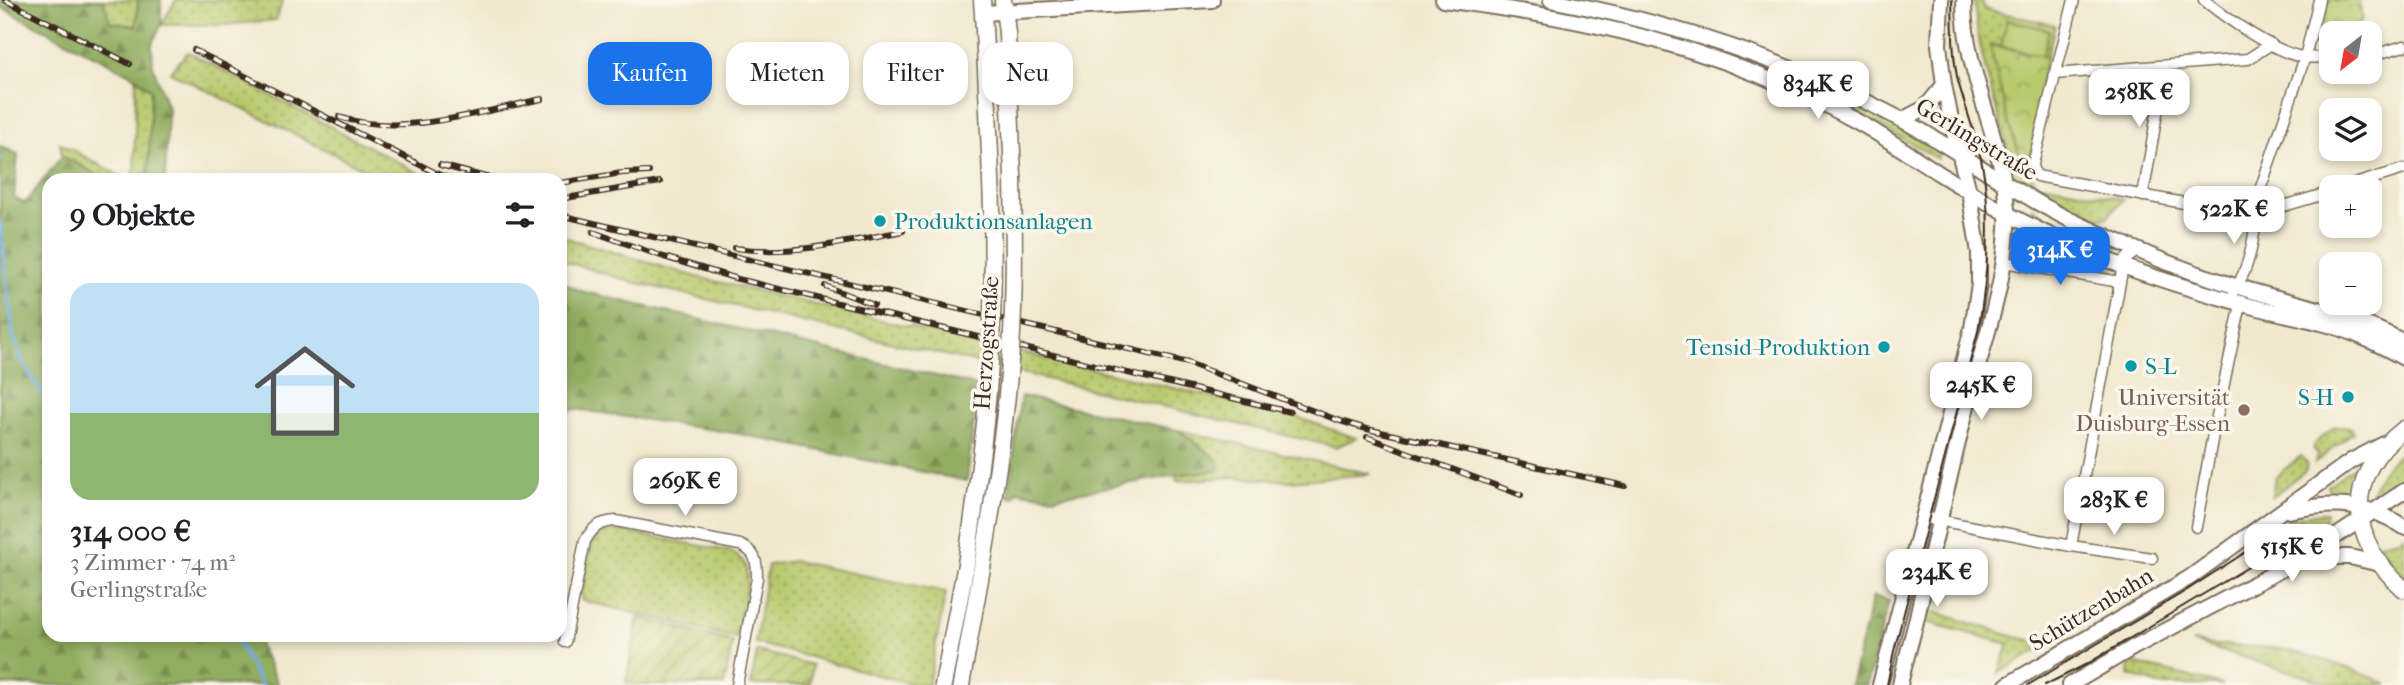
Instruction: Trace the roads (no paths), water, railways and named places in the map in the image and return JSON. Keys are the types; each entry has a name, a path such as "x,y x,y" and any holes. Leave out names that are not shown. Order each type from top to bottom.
{"main road":[{"path":"983,6 1212,0"},
{"name":"Gerlingstraße","path":"1443,0 1527,10 1581,21 1636,34 1731,63 1791,88 1861,124 2006,212 2087,252 2234,302 2340,329 2371,340 2404,358"},
{"name":"Gerlingstraße","path":"1551,0 1640,18 1687,31 1796,70 1852,94 1902,120 2068,219 2138,250 2237,286 2348,316 2404,342"},
{"path":"1880,685 1976,305 1979,253 1969,191 1944,85 1938,45 1941,0"},
{"path":"1900,685 1968,402 1993,316 2004,262 2006,212 1997,146 1966,33 1964,0"},
{"name":"Herzogstraße","path":"943,685 966,564 981,463 991,345 993,234 983,6"},
{"name":"Herzogstraße","path":"961,685 1000,455 1011,348 1014,222 1007,33 1003,6"},
{"path":"1902,120 1925,108 1944,85"},
{"name":"Schützenbahn","path":"2007,685 2189,578 2351,461 2384,444 2404,429"},
{"path":"2384,444 2362,486 2360,514 2367,541 2380,564 2404,589"},
{"path":"2282,512 2305,507 2360,514 2376,511 2404,491"},
{"path":"2376,511 2404,527"},
{"path":"2070,685 2134,647 2305,557 2360,514"},
{"path":"2305,557 2350,557 2380,564"}],"street":[{"path":"2074,0 2032,168 2037,176 2244,214 2257,214 2319,196"},
{"path":"2204,0 2219,12 2290,54 2305,58 2319,57"},
{"path":"2196,527 2237,286 2245,267 2258,199 2305,58 2319,0"},
{"path":"2054,74 2248,59 2271,44"},
{"path":"2382,52 2404,46"},
{"path":"2143,196 2165,66"},
{"path":"2382,176 2404,169"},
{"path":"2071,546 2123,266 2126,259 2138,250"},
{"path":"2004,262 2120,282"},
{"path":"1923,517 2071,546 2152,558"},
{"path":"567,632 585,541 590,531 602,522 616,521 740,545 754,554 757,578 737,685"}],"waterway":[{"path":"0,222 13,335 23,363 42,393"},
{"path":"238,642 261,685"}],"tram line":[{"path":"1887,685 1978,331 1987,267 1985,180 1979,149 1956,71 1952,0"},
{"path":"2028,685 2252,548"},
{"path":"2045,685 2087,664 2260,560"}],"railway":[{"path":"5,0 130,64"},
{"path":"194,50 436,173"},
{"path":"339,117 363,123 414,124 467,116 542,99"},
{"path":"440,165 470,173"},
{"path":"567,182 622,173 649,172"},
{"path":"567,198 660,182"},
{"path":"567,217 1188,363 1367,429 1625,486"},
{"path":"734,248 799,249 903,231"},
{"path":"593,232 738,279 1290,412"},
{"path":"825,286 874,305"},
{"path":"1367,437 1521,495"}],"place":[{"name":"Produktionsanlagen","path":"880,221"},
{"name":"Tensid-Produktion","path":"1884,347"},
{"name":"S-L","path":"2131,366"},
{"name":"S-H","path":"2348,397"},
{"name":"Universität Duisburg-Essen","path":"2244,410"}]}
